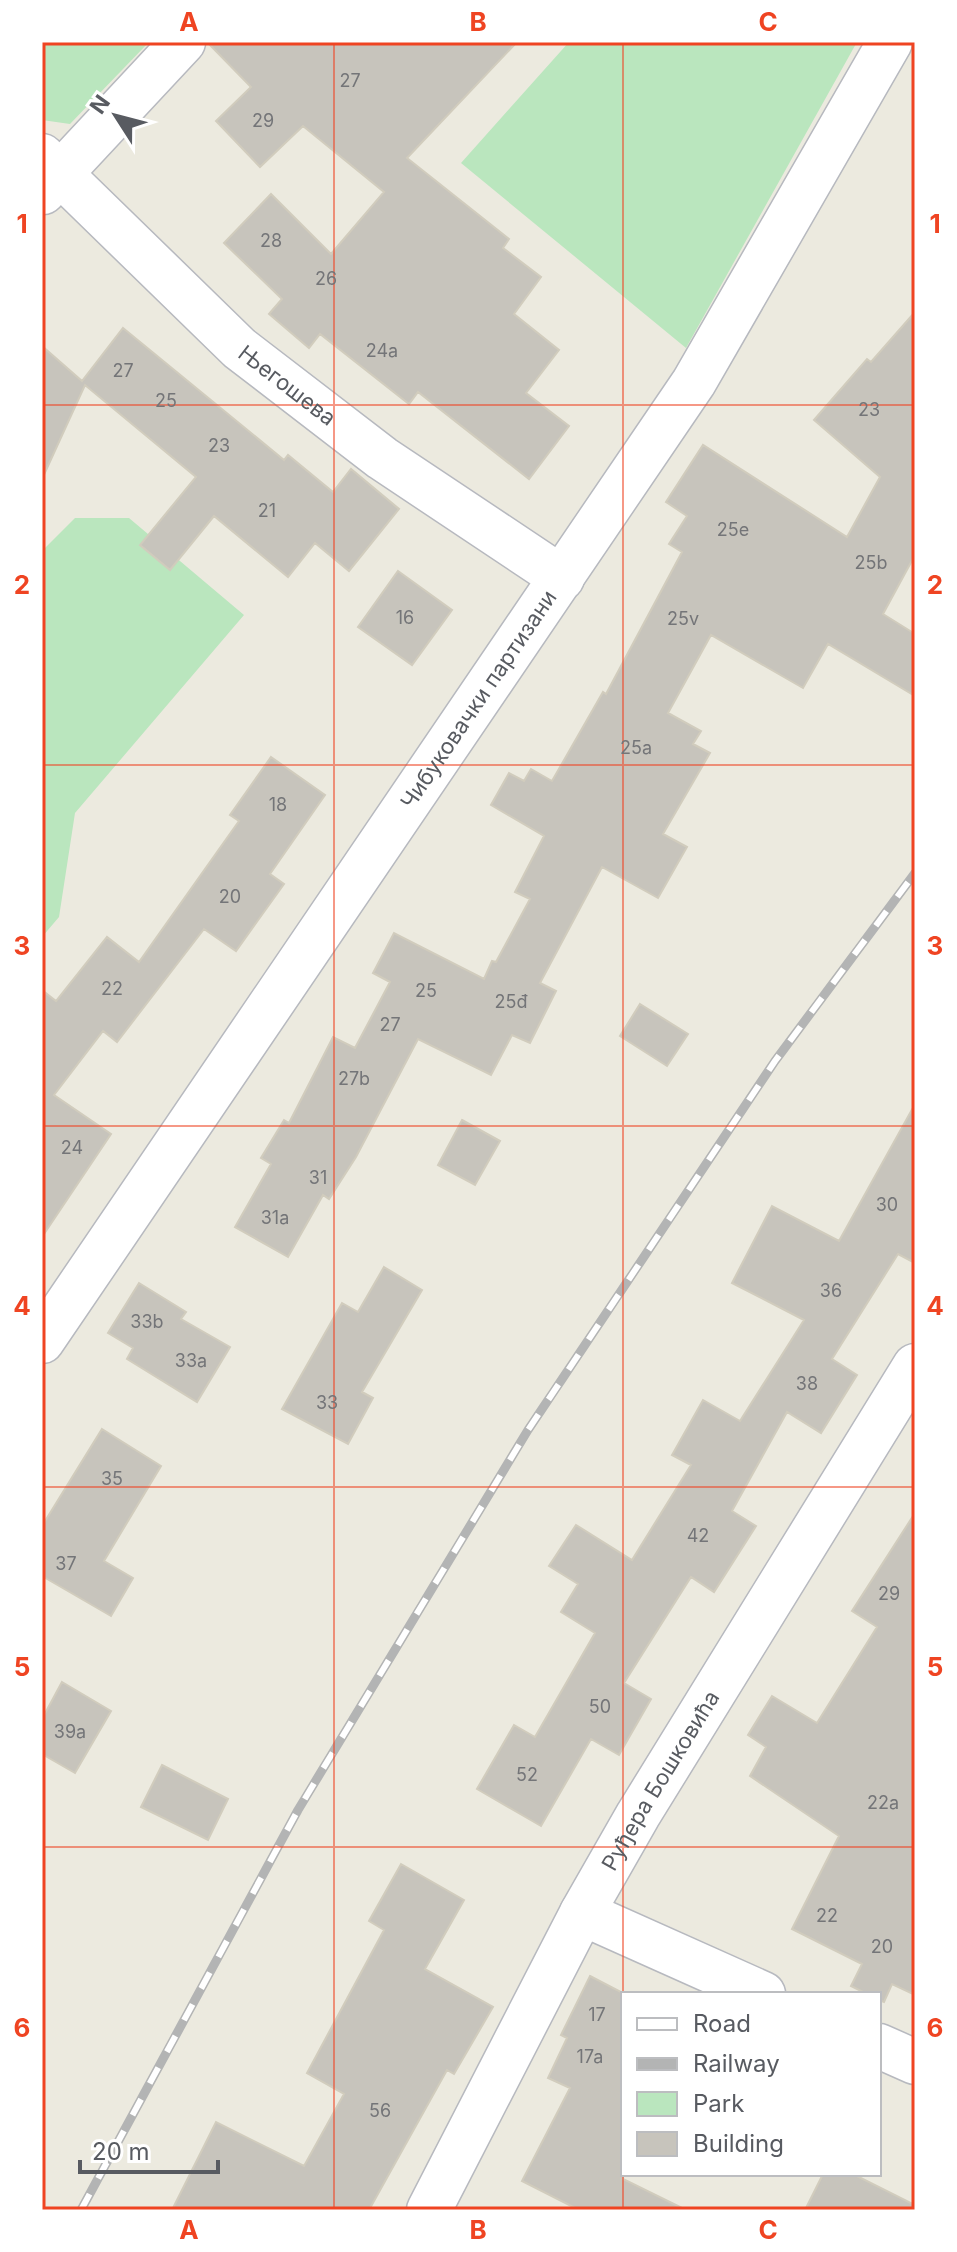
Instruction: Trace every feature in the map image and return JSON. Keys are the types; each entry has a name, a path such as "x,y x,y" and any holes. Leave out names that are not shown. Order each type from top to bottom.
{"street":[{"path":"49,173 183,42"},
{"name":"Чибуковачки партизани","path":"42,1341 694,382 890,42"},
{"name":"Његошева","path":"49,173 239,348 382,458 562,578"},
{"name":"Руђера Бошковића","path":"429,2210 582,1913 638,1815 915,1366"},
{"path":"582,1913 759,1992"},
{"path":"881,2047 915,2062"}],"green space":[{"path":"42,42 149,42 70,124 42,120"},
{"path":"569,42 857,42 686,348 461,163"},
{"path":"75,518 129,518 244,615 75,813 59,917 42,937 42,551"}],"building":[{"path":"207,42 517,42 407,158 509,239 503,248 541,277 514,314 559,350 526,393 569,426 529,479 418,392 409,404 320,334 309,348 269,314 282,299 224,243 271,194 331,254 384,192 303,126 260,167 216,121 251,87"},
{"path":"915,312 915,555 883,614 915,634 915,696 828,644 803,688 711,635 668,713 701,731 693,744 710,753 663,834 687,847 658,898 602,867 540,983 556,991 530,1043 512,1035 491,1075 418,1039 356,1157 329,1199 323,1195 288,1257 235,1227 271,1164 261,1158 284,1120 289,1123 333,1037 355,1048 390,982 373,973 394,933 484,979 492,961 496,962 530,899 515,892 544,836 491,805 509,773 524,781 531,769 552,781 603,692 606,694 682,552 669,544 687,516 666,502 703,445 847,537 880,477 814,420 867,359 871,362"},
{"path":"123,328 284,460 288,455 333,492 351,469 399,509 349,571 315,543 288,577 214,516 170,570 140,545 196,477 85,385 42,479 42,346 82,381"},
{"path":"398,571 452,610 412,665 358,627"},
{"path":"271,757 325,795 270,874 284,884 236,951 204,929 117,1042 103,1031 54,1095 111,1134 42,1237 42,990 56,1001 107,937 139,962 239,821 230,815"},
{"path":"640,1004 688,1034 667,1066 620,1036"},
{"path":"915,1104 915,1263 898,1254 832,1359 857,1375 821,1433 787,1412 732,1511 756,1526 714,1592 691,1577 624,1683 651,1699 619,1755 591,1739 541,1826 477,1789 514,1725 535,1737 595,1633 561,1612 578,1584 549,1566 576,1525 632,1560 691,1465 672,1455 703,1400 740,1421 804,1320 732,1283 772,1206 839,1241"},
{"path":"462,1120 500,1141 475,1185 438,1165"},
{"path":"384,1267 422,1290 362,1392 373,1398 348,1444 282,1409 342,1303 358,1312"},
{"path":"139,1283 186,1312 181,1319 230,1347 197,1402 127,1359 133,1348 108,1333"},
{"path":"102,1429 161,1466 104,1561 133,1578 111,1616 42,1576 42,1526"},
{"path":"915,1513 915,1995 892,1984 884,2002 881,2001 881,1992 863,1992 851,1986 862,1964 792,1929 839,1836 750,1776 766,1747 748,1735 772,1696 817,1723 877,1627 852,1611"},
{"path":"62,1682 111,1711 75,1773 42,1754 42,1719"},
{"path":"162,1765 228,1799 208,1840 141,1807"},
{"path":"401,1864 464,1900 425,1969 493,2007 454,2074 447,2070 369,2210 172,2210 216,2122 304,2166 344,2094 307,2073 384,1930 369,1921"},
{"path":"590,1976 621,1992 621,2176 686,2210 579,2210 522,2181 570,2088 548,2078 567,2038 561,2035"},
{"path":"822,2176 857,2176 915,2205 915,2210 805,2210"}],"railway":[{"path":"81,2210 298,1810 528,1430 775,1061 915,873"}]}
